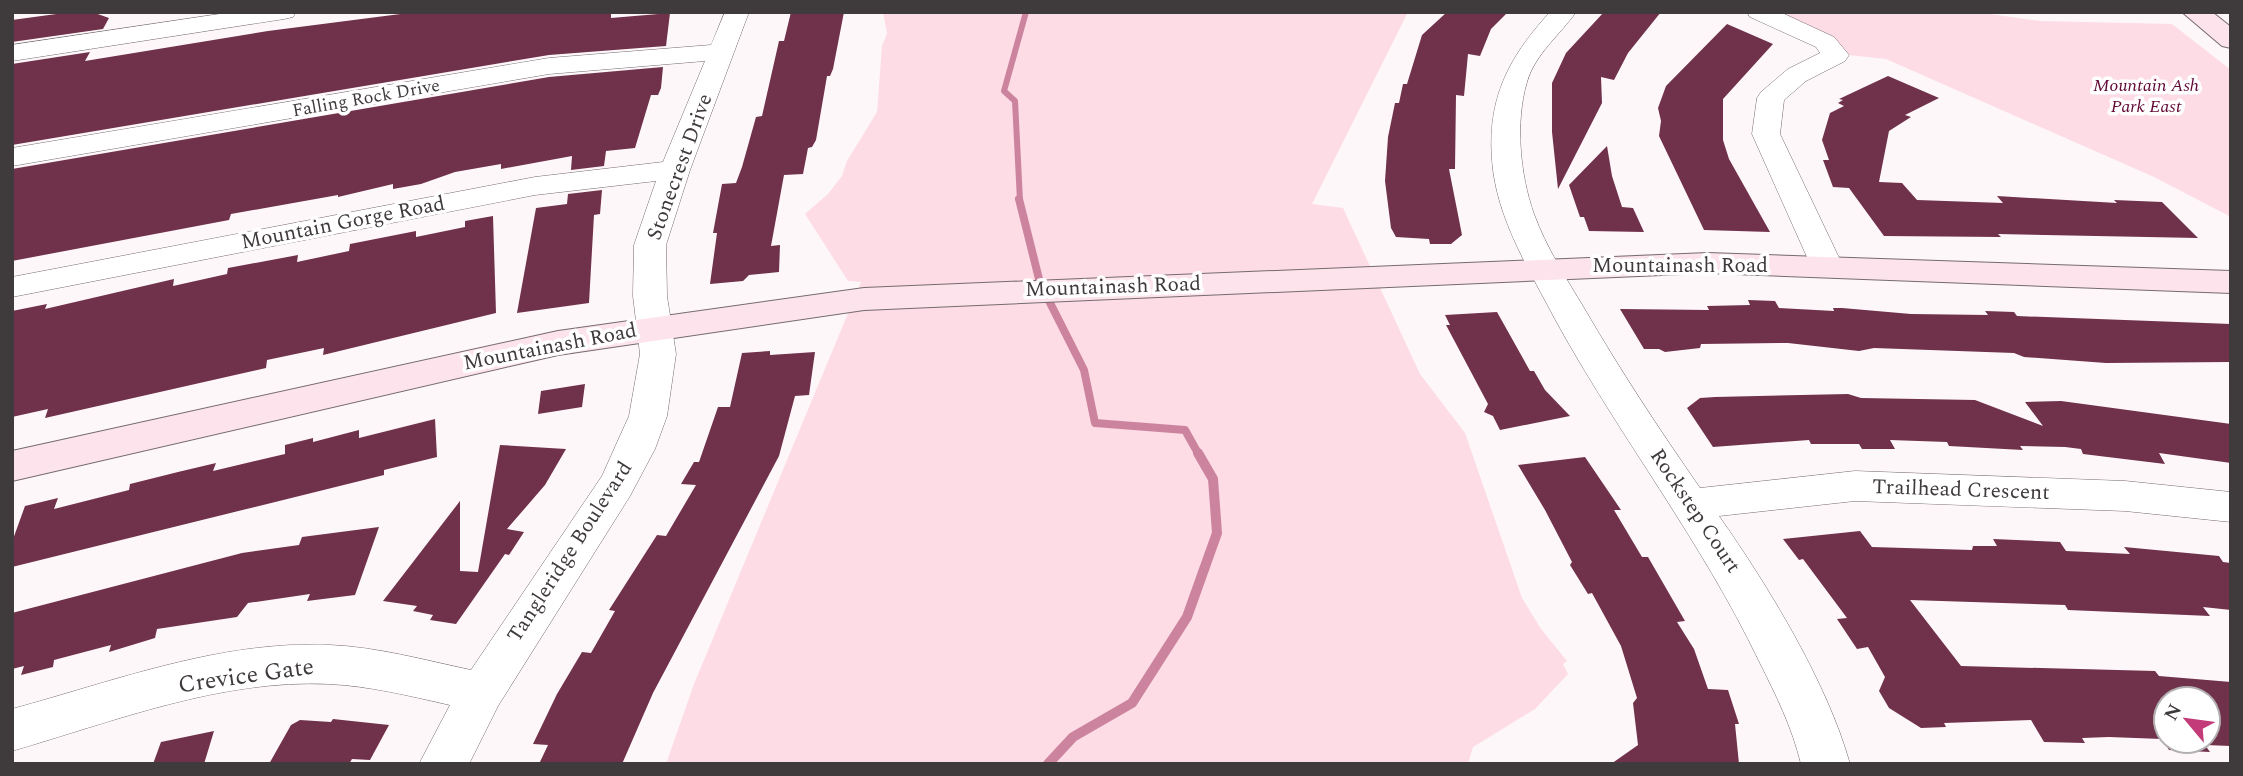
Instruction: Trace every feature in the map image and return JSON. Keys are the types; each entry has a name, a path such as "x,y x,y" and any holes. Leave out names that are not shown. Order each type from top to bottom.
{"street":[{"path":"12,53 141,23 284,12"},
{"name":"Stonecrest Drive","path":"654,327 650,296 650,245 737,12"},
{"name":"Rockstep Court","path":"1564,12 1535,44 1514,81 1508,124 1508,169 1519,214 1544,268 1615,394 1692,504 1745,587 1817,730 1826,764"},
{"path":"1759,12 1825,42 1836,55 1797,75 1771,98 1766,134 1827,266"},
{"path":"2195,12 2231,40"},
{"name":"Falling Rock Drive","path":"12,158 549,66 644,55 722,52"},
{"name":"Mountain Gorge Road","path":"12,287 509,191 676,170"},
{"name":"Mountainash Road","path":"12,466 516,351 654,327 915,295 1708,263 2231,282"},
{"name":"Tangleridge Boulevard","path":"443,764 482,692 616,486 636,449 648,416 653,390 658,354 654,327"},
{"name":"Trailhead Crescent","path":"1692,504 1855,486 2124,496 2231,507"},
{"name":"Crevice Gate","path":"12,730 169,687 272,667 342,665 482,692"}],"green space":[{"path":"883,12 1408,12 1312,204 1343,208 1420,374 1465,433 1522,598 1541,629 1567,661 1563,664 1568,674 1535,709 1473,747 1468,764 666,764 694,684 861,282 848,281 805,214 828,194 842,176 847,161 877,112 882,46 887,34"},
{"name":"Mountain Ash Park East","path":"1769,12 1976,12 2040,21 2172,24 2231,70 2231,217 2154,177 1886,59 1848,55"}],"building":[{"path":"92,12 109,18 103,29 12,42 12,20"},
{"path":"416,12 611,12 611,18 670,13 666,46 549,55 12,145 12,64 90,52 85,61 268,31"},
{"path":"791,12 844,12 833,69 830,76 827,76 816,140 812,147 808,148 803,174 784,175 771,246 780,245 779,272 749,275 743,281 710,284 717,233 713,233 722,184 736,183 756,117 762,116 779,41 784,41"},
{"path":"1447,12 1508,12 1491,29 1480,56 1468,54 1464,96 1456,95 1455,169 1449,169 1462,235 1451,244 1430,244 1429,239 1396,237 1391,228 1385,181 1388,137 1395,103 1399,103 1403,84 1407,84 1422,35"},
{"path":"1604,12 1661,12 1628,53 1614,80 1601,77 1602,103 1558,189 1552,132 1552,83 1566,53"},
{"path":"1727,24 1773,44 1723,99 1723,140 1729,159 1770,232 1704,230 1659,136 1661,121 1658,108 1666,86"},
{"path":"663,67 661,88 658,95 651,95 635,148 606,151 604,166 571,170 572,156 501,169 501,164 455,172 421,184 393,189 393,184 338,197 231,214 229,220 12,261 12,169 549,77"},
{"path":"1888,76 1939,98 1905,115 1911,117 1889,131 1879,182 1902,183 1917,200 2003,203 1997,196 2117,203 2114,200 2162,202 2198,238 1998,234 2001,237 1884,236 1849,188 1833,187 1823,160 1829,160 1822,140 1830,113 1844,106 1838,103 1843,100 1839,99"},
{"path":"1607,146 1612,176 1622,207 1633,208 1644,232 1589,231 1584,217 1580,217 1569,185"},
{"path":"602,190 600,214 594,215 589,303 517,313 536,208 567,204 568,194"},
{"path":"493,216 496,313 323,355 324,348 267,360 266,368 45,418 48,409 12,417 12,311 47,304 45,309 174,279 173,286 227,274 228,268 298,255 297,262 349,251 350,244 416,231 416,237 465,227 465,221"},
{"path":"1748,300 1775,301 1779,308 1834,311 1833,308 1842,308 1911,314 1988,315 1985,311 2014,312 2017,316 2231,324 2231,362 2106,363 2024,357 2014,353 1874,348 1859,351 1788,343 1701,344 1700,348 1665,352 1659,349 1644,349 1620,309 1709,310 1707,306 1750,305"},
{"path":"1497,312 1530,371 1534,371 1545,390 1570,416 1500,430 1493,416 1484,412 1488,404 1446,325 1450,325 1445,315"},
{"path":"770,351 770,355 815,352 809,395 795,396 779,456 653,693 622,764 539,764 548,745 533,744 557,694 582,652 591,653 615,611 609,610 657,535 666,536 696,485 681,484 694,462 699,462 718,407 730,407 742,353"},
{"path":"585,384 582,407 538,414 541,391"},
{"path":"1848,394 1861,398 1975,400 2043,426 2025,402 2061,401 2231,424 2231,463 2159,453 2165,464 2083,454 2081,449 2065,447 2020,446 2023,450 1949,446 1947,442 1890,440 1895,449 1862,449 1859,444 1811,444 1809,440 1713,447 1687,408 1700,398"},
{"path":"435,419 437,457 384,470 384,475 12,567 12,542 25,506 58,498 54,509 129,490 130,484 178,472 216,463 213,471 285,454 285,445 313,438 313,442 359,430 359,438"},
{"path":"500,445 566,449 545,485 507,529 524,532 509,555 505,554 456,624 430,620 433,615 413,611 417,606 383,601 460,501 460,571 478,572"},
{"path":"1585,457 1621,510 1614,510 1642,557 1648,557 1685,621 1677,622 1694,649 1708,689 1728,690 1739,724 1735,724 1739,764 1611,764 1638,745 1633,703 1637,698 1621,646 1592,593 1588,594 1570,565 1572,562 1545,510 1518,465"},
{"path":"379,527 355,595 307,601 310,594 248,603 237,617 157,629 155,638 109,652 111,645 54,660 53,667 21,675 24,666 12,669 12,613 242,553 299,545 302,537"},
{"path":"1860,531 1872,547 1972,550 1973,546 1997,546 1993,539 2060,542 2066,551 2130,554 2124,547 2219,556 2223,562 2231,563 2231,610 2203,607 2210,616 2068,610 2065,605 1910,600 1961,666 2155,671 2159,676 2231,682 2231,746 2222,746 2222,685 2152,685 2152,739 2109,737 2082,738 2085,743 2044,742 2031,720 1944,723 1946,727 1921,728 1889,708 1879,691 1885,677 1868,647 1857,649 1837,619 1847,618 1803,559 1799,560 1783,539"},
{"path":"333,719 389,725 370,760 352,759 349,764 269,764 291,725 300,720 331,722"},
{"path":"214,731 204,764 153,764 161,742"}],"waterway":[{"path":"1020,201 1015,101 1004,91 1026,12"},
{"path":"1019,199 1040,283 1084,370 1095,423 1185,430 1199,455"},
{"path":"1048,764 1073,737 1132,703 1187,617 1217,533 1213,479 1198,453"}]}
